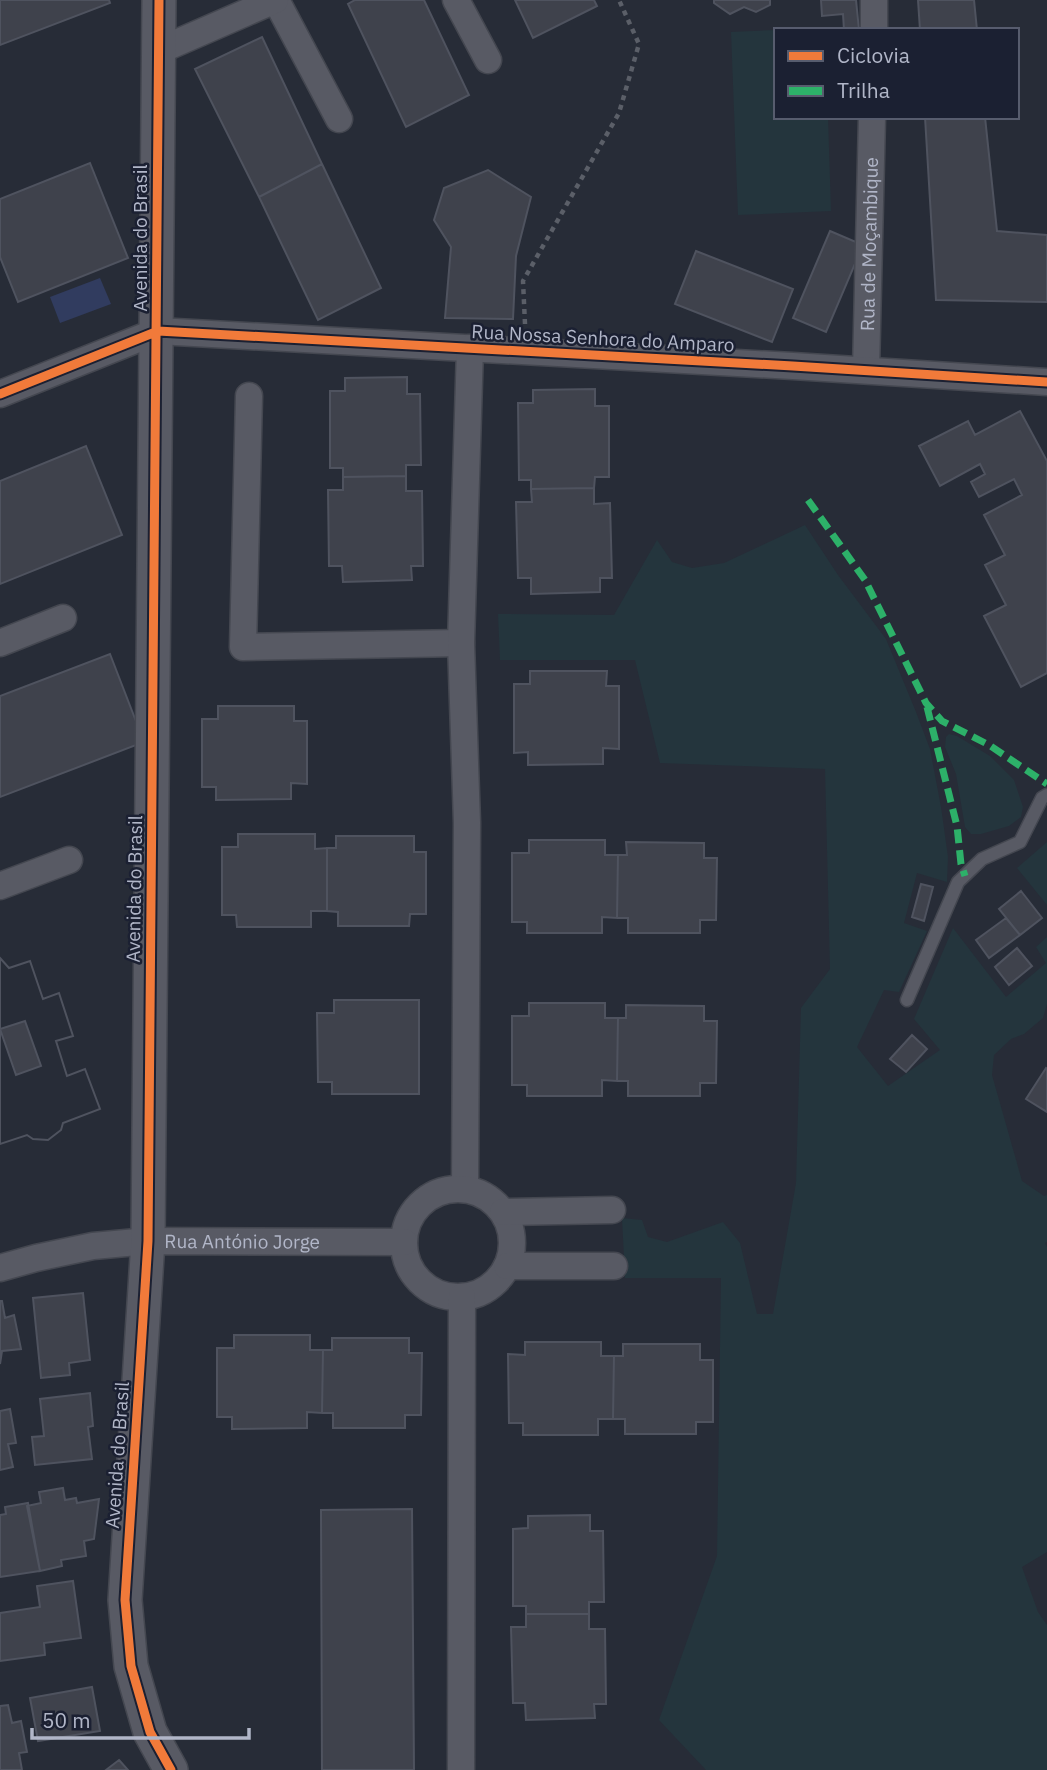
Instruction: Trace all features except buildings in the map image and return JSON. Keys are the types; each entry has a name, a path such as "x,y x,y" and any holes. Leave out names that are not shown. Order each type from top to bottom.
{"street":[{"name":"Avenida do Brasil","path":"159,0 148,1241 125,1600 131,1666 150,1732 171,1770"},
{"path":"158,51 276,0 338,119"},
{"path":"456,0 488,60"},
{"path":"874,0 874,28"},
{"name":"Rua de Moçambique","path":"866,370 872,119"},
{"path":"0,394 158,331"},
{"name":"Rua Nossa Senhora do Amparo","path":"158,331 1047,382"},
{"path":"465,1189 467,823 461,643 470,348"},
{"path":"249,396 243,647 461,643"},
{"path":"0,643 63,618"},
{"path":"0,886 69,860"},
{"path":"465,1189 486,1196 503,1212 512,1233 507,1266 493,1284 484,1290 462,1297 440,1294 421,1282 408,1264 404,1242 409,1220 423,1202 443,1191 465,1189"},
{"path":"503,1212 612,1210"},
{"name":"Rua António Jorge","path":"0,1268 93,1245 148,1241 404,1242"},
{"path":"507,1266 614,1266"},
{"path":"461,1770 462,1297"}],"lane":[{"path":"907,1000 958,882 982,859 1020,842 1042,798 1047,795"}],"path":[{"path":"526,351 523,281 619,113 639,44 620,0"}],"shaded area":[{"path":"774,30 774,119 828,119 831,211 738,215 731,32"},
{"path":"805,525 886,639 930,749 948,857 947,882 917,873 904,923 927,931 899,992 884,990 857,1047 888,1086 940,1050 914,1019 953,928 1006,997 1046,963 1036,947 1047,937 1047,1004 1043,1018 1024,1034 1011,1039 994,1055 992,1075 1022,1181 1044,1196 1047,1195 1047,1552 1022,1567 1038,1612 1047,1625 1047,1770 706,1770 659,1720 717,1556 721,1278 625,1278 622,1218 642,1220 648,1237 667,1242 723,1222 740,1243 757,1314 773,1314 796,1183 801,1008 830,969 825,769 660,763 635,660 500,660 498,614 614,615 657,540 672,562 692,568 724,563"},
{"path":"949,734 990,756 1014,780 1023,807 1021,817 1009,826 971,834 965,827 956,774 945,747"},
{"path":"1047,842 1047,905 1017,868"}],"water":[{"path":"100,278 111,304 60,323 50,297"}],"marked path":[{"path":"808,500 865,580 926,703 942,721 989,745 1047,784"},
{"path":"927,707 957,826 965,876"}],"cycle path":[{"path":"159,0 148,1241 125,1600 131,1666 150,1732 171,1770"},
{"path":"0,394 158,331 1047,382"}]}
